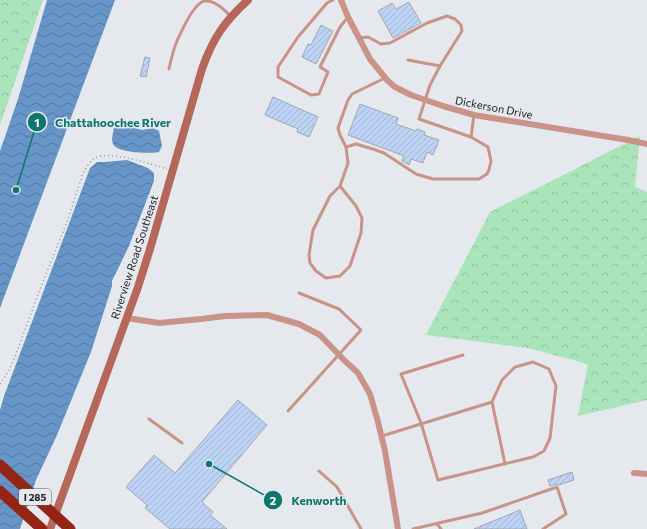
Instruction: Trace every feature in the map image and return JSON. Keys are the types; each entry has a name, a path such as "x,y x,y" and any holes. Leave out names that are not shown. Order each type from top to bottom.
{"highway":[{"name":"I 285","path":"0,465 70,529"},
{"name":"I 285","path":"0,491 42,529"}],"street":[{"name":"Riverview Road Southeast","path":"50,529 146,262 208,51 217,35 232,16 248,0"},
{"name":"Dickerson Drive","path":"341,0 348,17 370,59 385,78 395,87 411,95 474,115 584,132 647,144"},
{"path":"127,318 158,323 225,316 267,315 299,324 320,335 358,373 370,394 382,436 398,529"},
{"path":"634,473 647,474"}],"lane":[{"path":"333,0 327,3 298,37 278,67 278,77 311,95 319,94 328,72 320,67 340,27 348,17"},
{"path":"169,69 176,42 189,17 198,4 204,1 212,3 223,8 232,16"},
{"path":"346,147 356,144 384,153 416,174 433,179 479,179 487,174 491,161 488,147 471,137 419,119 430,84 462,31 461,25 447,16 427,23 390,43 381,44 368,37 359,38"},
{"path":"408,60 440,66"},
{"path":"340,186 356,206 362,218 361,233 350,266 340,276 326,278 316,271 310,263 309,255 313,230 330,196 340,186 348,162 346,147 338,128 348,100 352,94 385,78"},
{"path":"471,137 474,115"},
{"path":"288,411 361,330 339,309 299,293"},
{"path":"463,355 401,374 421,423 438,480 505,464 533,457 544,451 550,438 556,386 549,369 533,362 516,367 502,380 492,402 505,464"},
{"path":"382,436 492,402"},
{"path":"149,420 182,443"},
{"path":"319,471 337,487 361,529"},
{"path":"413,529 482,513 557,487 566,514 543,529"},
{"path":"437,524 441,529"}],"path":[{"path":"0,384 8,372 16,354 68,219 83,173 94,158 101,156 132,159 173,170"}],"green space":[{"path":"0,0 43,0 0,125"},
{"path":"640,136 635,187 647,192 647,400 578,416 588,364 528,348 426,335 490,212"}],"water":[{"path":"47,0 115,0 0,308 0,151 18,99"},
{"path":"123,124 142,130 153,128 159,131 162,146 159,152 134,152 116,147 112,141 114,128"},
{"path":"127,160 148,168 154,173 154,181 129,246 112,281 112,286 91,352 57,435 36,480 20,529 0,529 0,410 4,396 90,168 97,162"}],"building":[{"path":"409,2 421,23 393,38 378,11 392,3 396,9"},
{"path":"321,25 333,31 316,64 302,57 308,44 311,45"},
{"path":"145,57 150,58 146,77 140,76"},
{"path":"273,97 318,117 309,137 297,132 298,129 265,115"},
{"path":"360,104 398,118 396,124 416,131 417,129 425,132 424,135 439,140 433,155 427,152 423,163 411,159 409,165 402,161 404,156 348,135"},
{"path":"238,400 267,425 202,502 213,512 210,515 227,529 170,529 145,508 147,505 126,487 154,455 175,473"},
{"path":"572,472 574,480 559,485 556,484 550,486 548,480"},
{"path":"520,510 527,529 474,529"}],"place":[{"name":"Chattahoochee River","path":"16,190"},
{"name":"Kenworth","path":"209,464"}]}
